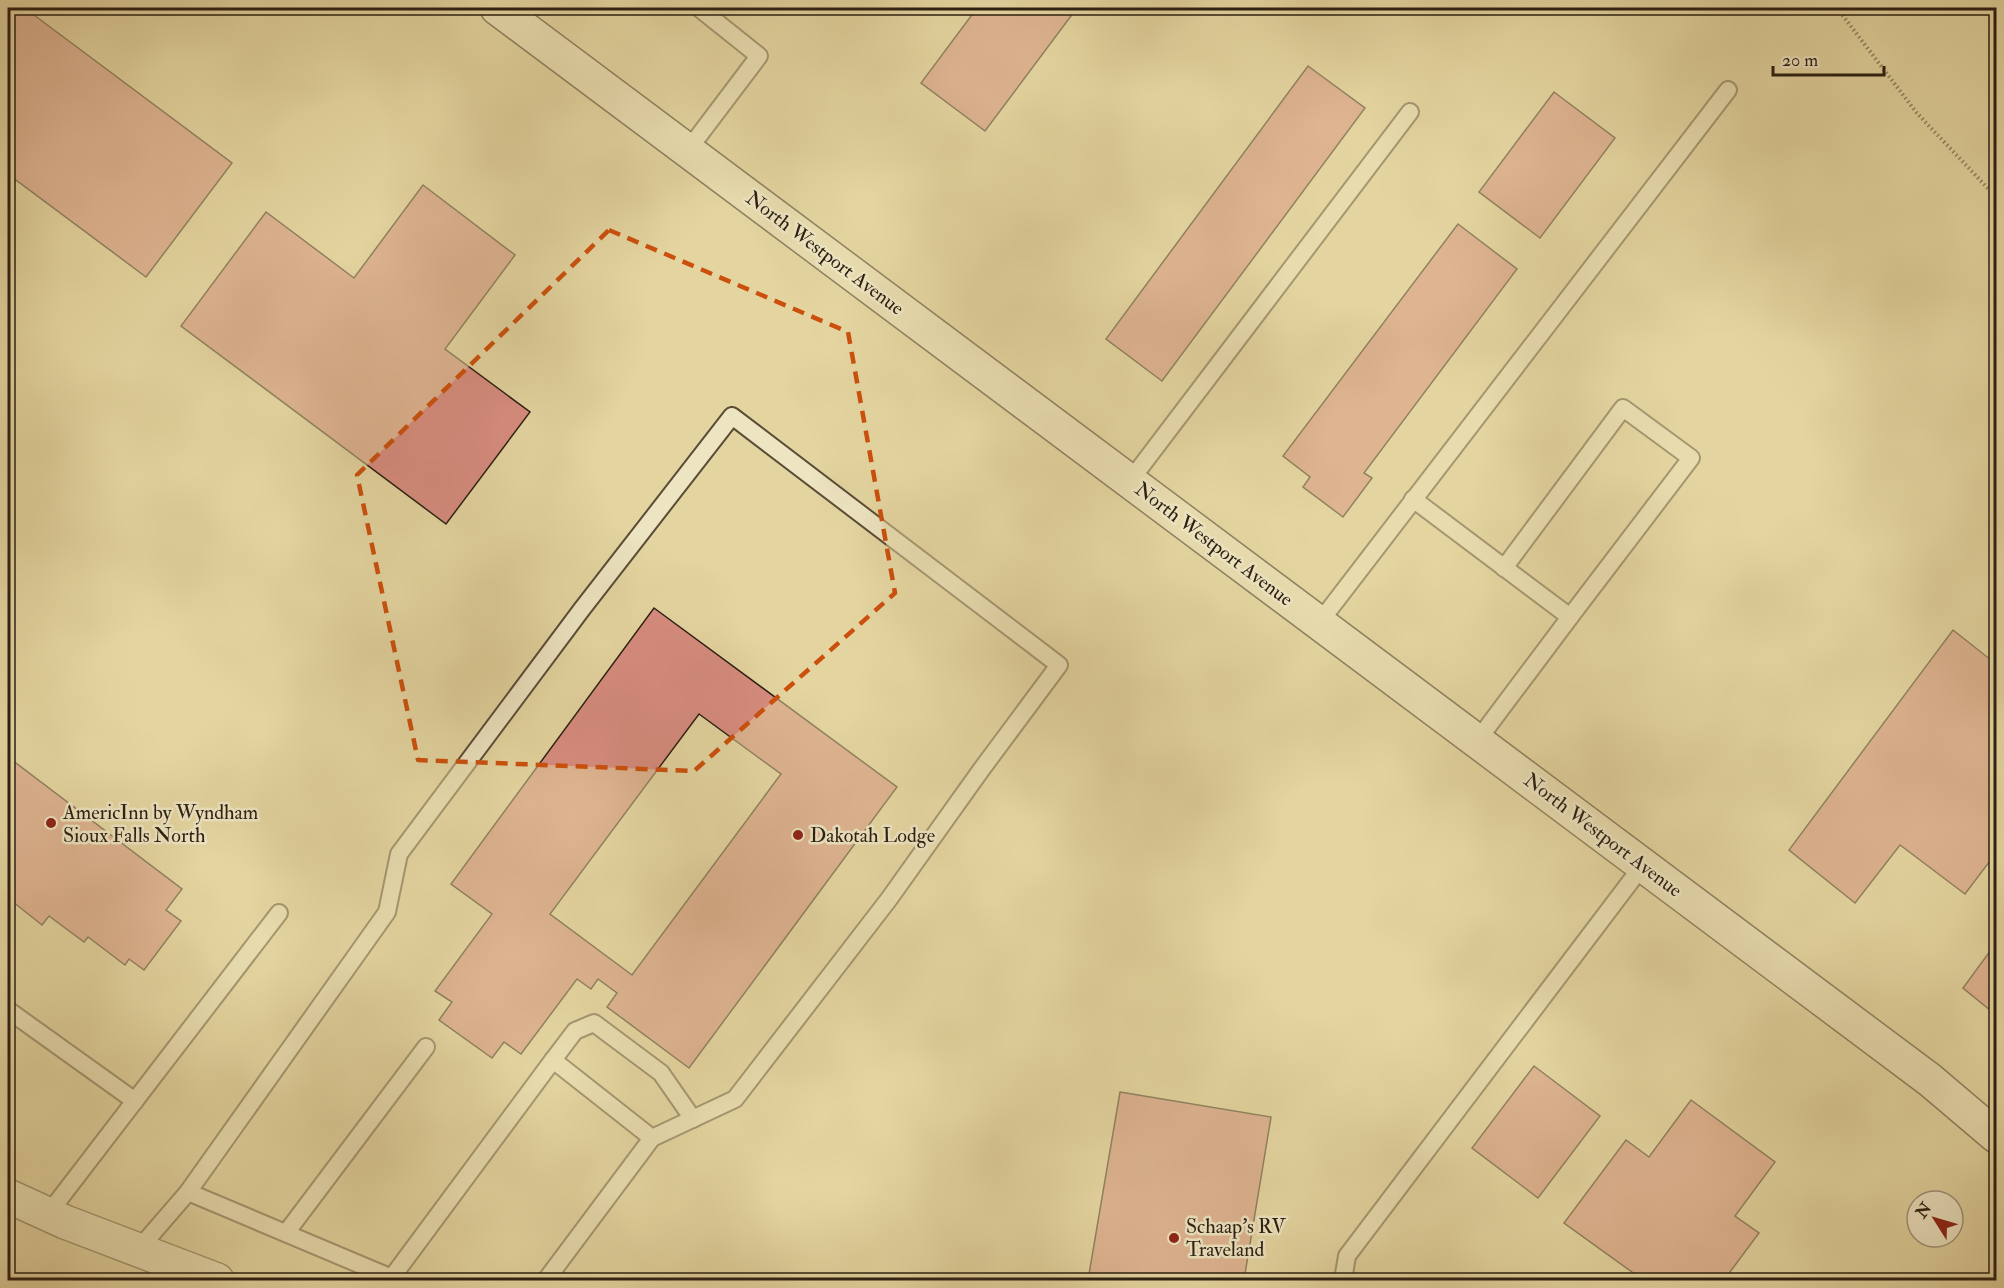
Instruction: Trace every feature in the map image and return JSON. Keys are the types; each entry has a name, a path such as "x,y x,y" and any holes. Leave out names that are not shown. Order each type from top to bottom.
{"main road":[{"name":"North Westport Avenue","path":"497,8 1930,1080 1996,1136"},
{"name":"North Westport Avenue","path":"1930,1080 1996,1120"},
{"path":"8,1196 217,1281"}],"lane":[{"path":"688,150 759,56 699,8"},
{"path":"1319,623 1728,90"},
{"path":"1130,481 1410,111"},
{"path":"1477,741 1691,458 1623,408 1504,568"},
{"path":"138,1250 188,1192 387,912 399,854 582,609 732,416 1059,665 889,899 735,1099 652,1137 546,1281"},
{"path":"1413,500 1570,618"},
{"path":"1343,1281 1347,1256 1643,865"},
{"path":"48,1214 279,913"},
{"path":"8,1010 135,1101"},
{"path":"188,1192 391,1279 575,1031 594,1023 661,1073 693,1119"},
{"path":"286,1233 426,1047"},
{"path":"553,1060 652,1137"}],"path":[{"path":"1837,8 1916,112 1996,197"}],"highlighted area":[{"path":"609,230 848,332 895,593 694,771 418,760 357,475"}],"building":[{"path":"8,8 40,8 34,15 232,163 146,277 8,174"},
{"path":"977,8 1077,8 985,131 921,83"},
{"path":"1308,66 1365,108 1162,381 1106,339"},
{"path":"1554,92 1615,138 1540,238 1479,192"},
{"path":"423,185 515,255 445,349 530,412 446,524 181,326 266,212 354,278"},
{"path":"1458,224 1517,269 1364,473 1372,478 1343,517 1303,487 1310,477 1283,456"},
{"name":"Dakotah Lodge","path":"654,608 897,787 689,1068 607,1007 617,993 598,979 591,989 577,979 521,1054 504,1042 492,1058 439,1020 452,1002 435,991 492,914 451,884","holes":["699,714 781,774 632,975 550,914"]},
{"path":"1953,630 1996,664 1996,853 1965,894 1900,845 1855,903 1789,850"},
{"name":"AmericInn by Wyndham Sioux Falls North","path":"8,757 182,889 166,910 181,921 144,970 129,959 125,965 88,937 84,942 49,916 42,925 8,898"},
{"path":"1996,943 1996,1015 1963,988"},
{"path":"1534,1066 1600,1116 1538,1198 1472,1148"},
{"path":"1120,1092 1271,1117 1244,1280 1088,1280"},
{"path":"1691,1100 1775,1162 1735,1216 1759,1233 1724,1280 1643,1280 1564,1223 1626,1140 1649,1157"}],"place":[{"name":"AmericInn by Wyndham Sioux Falls North","path":"51,823"},
{"name":"Dakotah Lodge","path":"798,835"},
{"name":"Schaap's RV Traveland","path":"1174,1238"}]}
